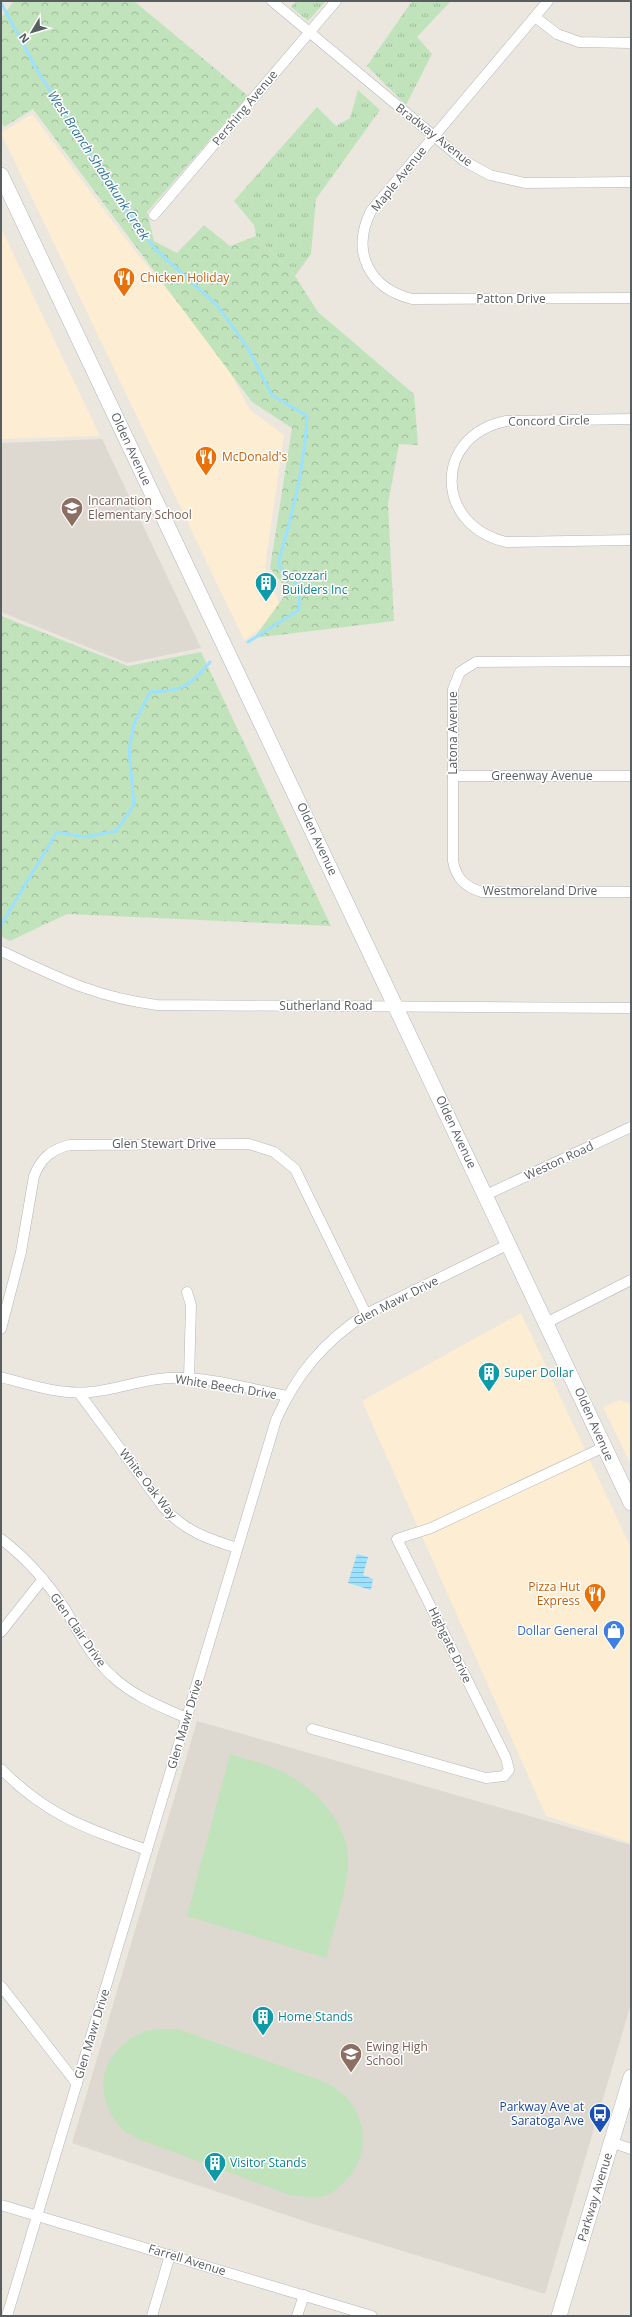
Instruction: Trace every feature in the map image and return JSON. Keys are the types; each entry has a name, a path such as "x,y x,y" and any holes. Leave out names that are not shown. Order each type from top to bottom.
{"main road":[{"name":"Olden Avenue","path":"1,175 631,1503"},
{"name":"Parkway Avenue","path":"559,2316 631,2077"}],"street":[{"name":"Bradway Avenue","path":"272,1 433,137 474,168 508,180 525,182 631,182"},
{"name":"Pershing Avenue","path":"154,215 336,1"},
{"name":"Maple Avenue","path":"393,292 381,284 368,267 362,246 366,223 372,211 548,1"},
{"path":"535,16 557,34 579,42 631,43"},
{"name":"Patton Drive","path":"393,292 400,296 421,299 631,298"},
{"name":"Concord Circle","path":"631,419 506,421 496,423 483,428 464,445 455,462 452,482 453,494 463,517 481,534 492,539 506,542 631,540"},
{"name":"Latona Avenue","path":"456,874 453,861 453,689 460,672 467,666 484,661 631,661"},
{"name":"Greenway Avenue","path":"453,776 631,776"},
{"name":"Westmoreland Drive","path":"456,874 465,885 482,892 631,892"},
{"name":"Sutherland Road","path":"1,951 66,982 106,996 157,1005 631,1008"},
{"name":"Weston Road","path":"486,1195 631,1127"},
{"name":"Glen Stewart Drive","path":"1,1329 21,1252 34,1176 38,1167 51,1152 70,1145 249,1144 274,1152 286,1159 302,1180 366,1314"},
{"name":"Glen Mawr Drive","path":"7,2316 237,1548 276,1420 287,1396 315,1355 347,1326 366,1314 509,1244"},
{"path":"546,1323 631,1280"},
{"path":"187,1292 191,1305 189,1379"},
{"name":"White Beech Drive","path":"1,1377 40,1388 80,1393 109,1390 150,1379 189,1379 287,1396"},
{"name":"White Oak Way","path":"80,1393 164,1508 175,1520 201,1536 237,1548"},
{"name":"Highgate Drive","path":"312,1729 486,1778 504,1776 509,1770 506,1758 397,1539 431,1528 604,1447"},
{"name":"Glen Clair Drive","path":"1,1539 43,1579 64,1608 87,1647 112,1676 144,1699 186,1718"},
{"path":"1,1632 43,1579"},
{"path":"1,1769 30,1796 68,1820 147,1850"},
{"path":"1,1986 77,2084"},
{"path":"611,2142 631,2148"},
{"name":"Farrell Avenue","path":"1,2205 372,2316"},
{"path":"152,2316 170,2255"},
{"path":"298,2316 304,2295"}],"shaded area":[{"path":"32,114 134,250 222,356 249,409 284,435 265,567 283,613 244,640 1,133"},
{"path":"1,228 100,436 1,439"},
{"name":"Incarnation Elementary School","path":"102,439 201,648 127,663 1,612 1,443"},
{"path":"521,1313 631,1548 631,1843 546,1816 362,1401"},
{"path":"619,1400 631,1404 631,1465 603,1407"},
{"name":"Ewing High School","path":"197,1721 631,1845 631,2004 545,2294 307,2222 72,2143"}],"green space":[{"path":"14,1 134,1 248,96 147,212 154,241 177,253 204,225 230,246 256,236 295,276 318,312 414,394 418,445 399,444 388,504 394,621 254,638 288,591 270,568 292,428 252,402 33,109 4,127 1,121 1,18"},
{"path":"296,1 326,1 308,21 291,7"},
{"path":"412,1 451,1 417,37 432,54 406,105 367,66"},
{"path":"358,90 380,110 316,199 311,254 295,276 256,236 254,225 234,201 317,107 336,126 350,118"},
{"path":"1,616 128,666 201,652 331,926 67,914 10,941 1,936"},
{"path":"230,1754 263,1764 288,1775 315,1794 336,1820 343,1835 347,1850 348,1866 342,1901 326,1958 187,1916"},
{"path":"178,2029 328,2083 341,2092 349,2100 357,2113 361,2124 363,2136 362,2147 356,2168 339,2187 329,2194 316,2198 290,2195 138,2139 124,2130 120,2127 111,2113 105,2100 103,2086 105,2073 110,2060 118,2049 129,2040 145,2031"}],"water":[{"path":"357,1554 368,1557 363,1575 373,1579 371,1590 348,1583"}],"waterway":[{"name":"West Branch Shabakunk Creek","path":"1,3 37,70 121,203 156,250 217,305 247,347 272,395 307,416 301,472 293,509 278,564 299,587 299,610 248,642"},
{"name":"West Branch Shabakunk Creek","path":"1,925 57,832 85,837 116,831 134,805 129,750 134,724 150,692 178,689 196,677 210,662"}],"place":[{"name":"Chicken Holiday","path":"124,298"},
{"name":"McDonald's","path":"206,476"},
{"name":"Incarnation Elementary School","path":"72,528"},
{"name":"Scozzari Builders Inc","path":"266,602"},
{"name":"Super Dollar","path":"489,1392"},
{"name":"Pizza Hut Express","path":"595,1614"},
{"name":"Dollar General","path":"614,1650"},
{"name":"Home Stands","path":"263,2036"},
{"name":"Ewing High School","path":"351,2074"},
{"name":"Parkway Ave at Saratoga Ave","path":"600,2134"},
{"name":"Visitor Stands","path":"215,2182"}]}
